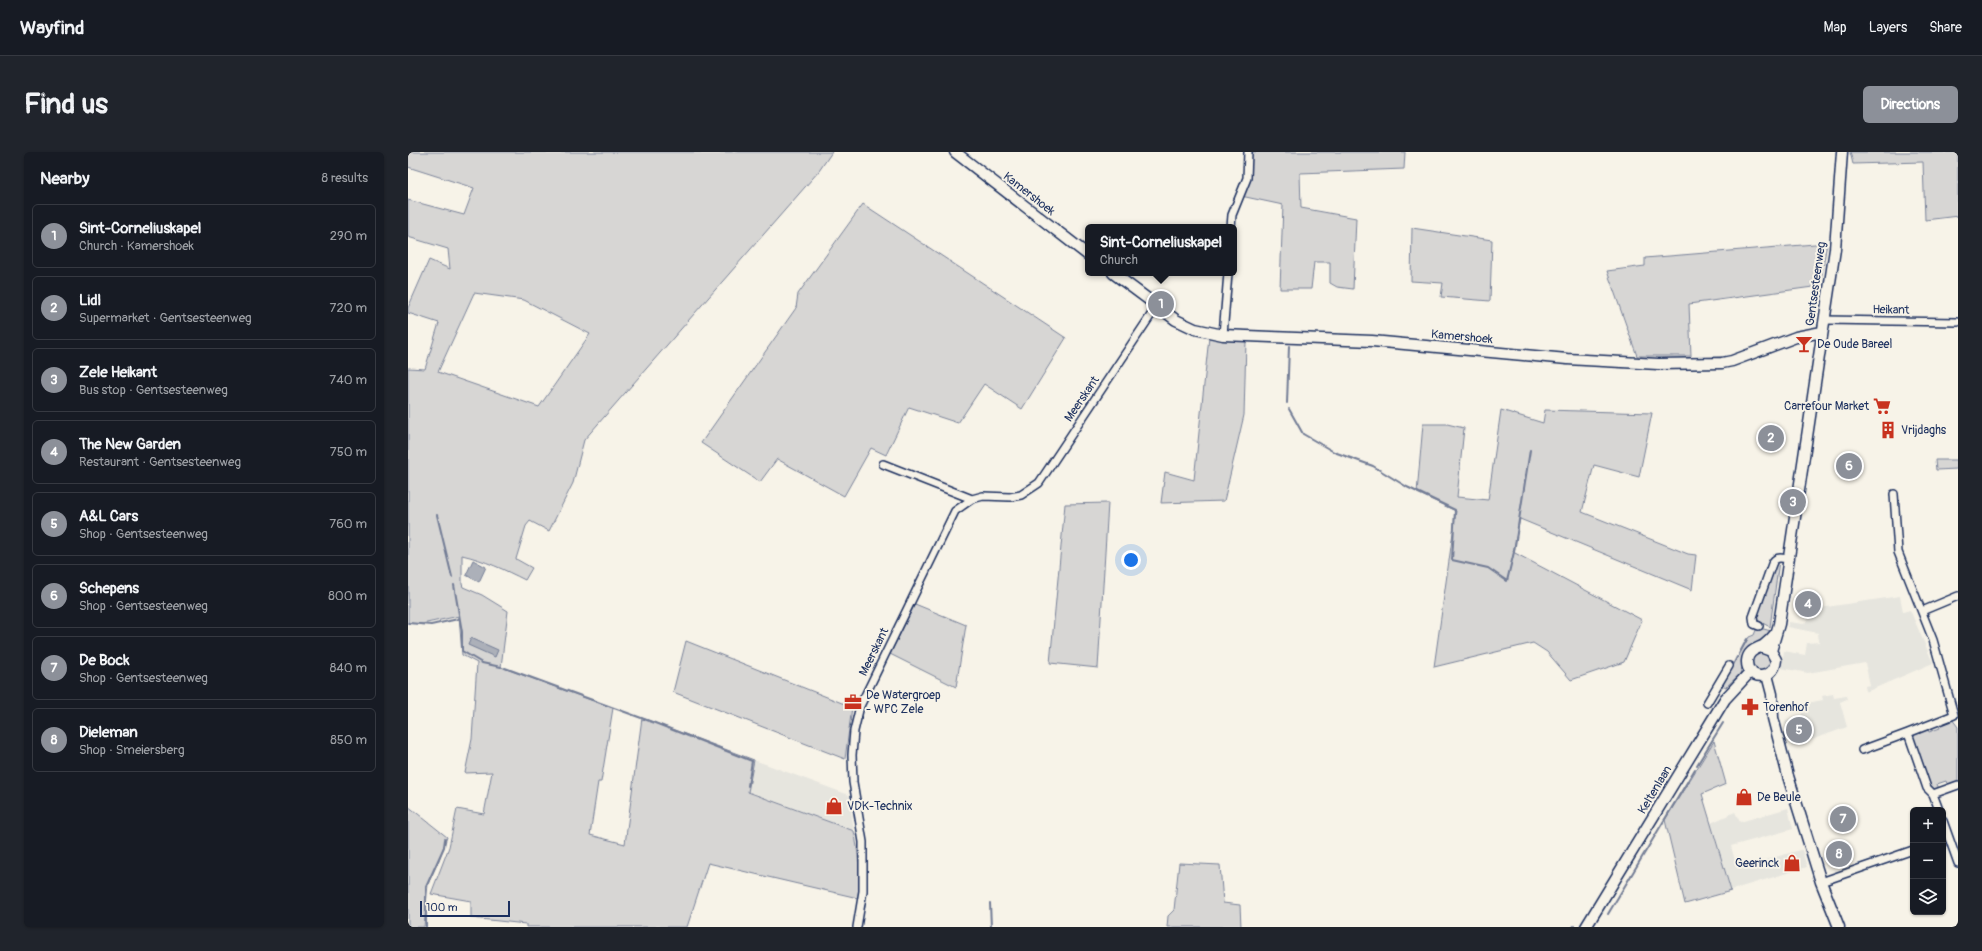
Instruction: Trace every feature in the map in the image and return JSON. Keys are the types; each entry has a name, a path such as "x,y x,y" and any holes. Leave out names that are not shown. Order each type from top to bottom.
{"street":[{"name":"Kamershoek","path":"955,152 1085,253"},
{"path":"1231,224 1232,215 1247,178 1248,152"},
{"name":"Gentsesteenweg","path":"1767,675 1776,665 1775,656 1771,651 1776,632 1789,559 1835,249 1842,152"},
{"name":"Kamershoek","path":"1117,276 1176,320 1195,329 1223,335 1372,341 1567,359 1658,364 1722,363 1732,361 1796,337 1822,332"},
{"path":"1223,335 1228,276"},
{"name":"Meerskant","path":"857,927 863,892 864,875 863,842 853,782 852,755 858,714 925,570 955,511 972,499 983,496 1010,497 1021,495 1039,483 1157,306"},
{"name":"Heikant","path":"1824,320 1958,322"},
{"name":"Meerskant","path":"883,464 972,499"},
{"path":"1862,750 1954,715 1933,640 1898,552 1894,494"},
{"path":"1759,626 1754,624 1753,617 1773,560 1778,558 1789,559"},
{"path":"1922,611 1958,596"},
{"path":"1776,632 1760,647 1752,650 1748,657 1747,665 1757,676 1767,675 1772,694 1773,718 1788,776 1820,882 1839,927"},
{"path":"1760,647 1771,651"},
{"path":"1707,703 1729,666"},
{"name":"Keltenlaan","path":"1586,927 1730,692 1751,671"},
{"path":"1717,685 1730,692"},
{"path":"1908,733 1927,788 1933,794 1938,807"},
{"path":"1933,794 1958,785"},
{"path":"1946,838 1958,861"},
{"path":"1820,882 1910,851"}],"shaded area":[{"path":"408,152 832,152 819,171 584,440 573,483 549,531 530,521 526,526 516,559 532,568 525,580 486,562 462,555 462,584 463,587 482,595 508,611 501,667 613,708 601,782 598,782 590,835 625,844 642,718 754,760 748,792 854,831 859,864 858,898 708,863 687,927 526,927 526,924 471,918 471,901 431,894 449,847 457,809 484,814 492,772 465,773 472,739 477,663 462,655 459,616 422,624 408,623 408,368 425,369 439,323 408,313 408,308 429,260 450,269 448,249 408,237 408,200 464,215 474,188 408,167","holes":["474,293 524,300 590,334 539,407 438,372"]},
{"path":"1251,152 1405,152 1404,169 1300,173 1301,208 1356,218 1353,289 1337,287 1330,283 1330,262 1314,262 1311,289 1280,289 1283,205 1241,196 1251,172"},
{"path":"1850,152 1958,152 1958,216 1925,220 1923,162 1853,164"},
{"path":"863,204 1066,338 1022,409 984,384 958,423 909,407 886,455 871,448 844,496 777,459 760,482 701,443 796,308 798,294"},
{"path":"1412,228 1492,240 1490,301 1441,297 1443,283 1411,281"},
{"path":"1827,243 1820,286 1689,304 1691,356 1637,356 1607,271 1645,266 1645,258"},
{"path":"1209,337 1246,341 1244,415 1224,501 1161,503 1165,472 1194,480"},
{"path":"1501,410 1543,423 1545,410 1652,413 1639,477 1594,465 1582,512 1688,554 1696,555 1692,590 1520,519 1513,552 1642,620 1624,662 1571,680 1547,652 1533,643 1434,667 1456,511 1417,493 1423,424 1447,424 1464,428 1457,497 1488,500"},
{"path":"1935,460 1957,460 1957,469 1936,470"},
{"path":"1108,503 1098,668 1050,663 1065,504"},
{"path":"473,560 486,567 479,582 466,575"},
{"path":"1779,561 1770,627 1755,619 1773,565"},
{"path":"1900,596 1903,612 1910,610 1933,663 1866,692 1865,686 1870,685 1865,663 1808,673 1781,668 1784,651 1805,655 1807,643 1819,642 1818,633 1788,627 1789,622 1804,624 1813,614 1813,609"},
{"path":"915,604 966,625 956,687 890,654"},
{"path":"1760,628 1771,631 1764,640 1748,649 1740,674 1726,687 1722,685 1749,637 1754,635 1756,630"},
{"path":"471,638 498,650 495,657 468,645"},
{"path":"686,641 852,707 845,759 673,692"},
{"path":"1757,653 1765,653 1770,658 1768,669 1765,671 1757,671 1752,666 1752,658"},
{"path":"1833,694 1834,698 1846,696 1847,699 1840,702 1847,727 1792,747 1789,738 1796,736 1794,731 1788,733 1785,721 1802,717 1802,704 1823,700 1822,696"},
{"path":"1952,719 1958,727 1958,783 1948,786 1946,781 1937,784 1939,789 1935,790 1927,781 1928,780 1911,734 1927,727 1929,732 1940,728 1938,723"},
{"path":"1714,741 1726,784 1702,794 1731,891 1685,904 1665,820"},
{"path":"754,760 849,795 854,831 748,791"},
{"path":"408,806 447,837 439,860 428,884 424,927 408,927"},
{"path":"1788,808 1793,829 1731,846 1737,868 1800,850 1802,850 1807,867 1731,890 1711,823 1735,812 1740,822"},
{"path":"1179,863 1220,865 1223,903 1240,905 1241,927 1167,927 1168,916 1174,910"}],"waterway":[{"path":"1287,403 1289,346"},
{"path":"1289,409 1303,434 1334,452 1373,466 1407,487 1455,510 1452,560 1488,568 1507,581 1514,552 1530,450"},
{"path":"437,515 452,577"},
{"path":"454,585 462,632 462,651 482,663 501,667"},
{"path":"408,623 431,625 458,619"},
{"path":"1739,654 1747,639"},
{"path":"1732,667 1737,657"},
{"path":"505,668 655,723 752,761 748,786"},
{"path":"1697,765 1723,723"},
{"path":"1608,914 1695,769"},
{"path":"426,927 426,887 444,847 445,839"},
{"path":"990,903 991,927"}],"place":[{"name":"Sint-Corneliuskapel","path":"1161,304"},
{"name":"De Oude Bareel","path":"1804,344"},
{"name":"Carrefour Market","path":"1882,406"},
{"name":"Vrijdaghs","path":"1888,430"},
{"name":"Lidl","path":"1771,438"},
{"name":"Schepens","path":"1849,466"},
{"name":"Zele Heikant","path":"1793,502"},
{"name":"The New Garden","path":"1808,604"},
{"name":"De Watergroep - WPC Zele","path":"853,702"},
{"name":"Torenhof","path":"1750,707"},
{"name":"A&L Cars","path":"1799,730"},
{"name":"De Beule","path":"1744,797"},
{"name":"VDK-Technix","path":"834,806"},
{"name":"De Bock","path":"1843,819"},
{"name":"Dieleman","path":"1839,854"},
{"name":"Geerinck","path":"1792,863"}]}
